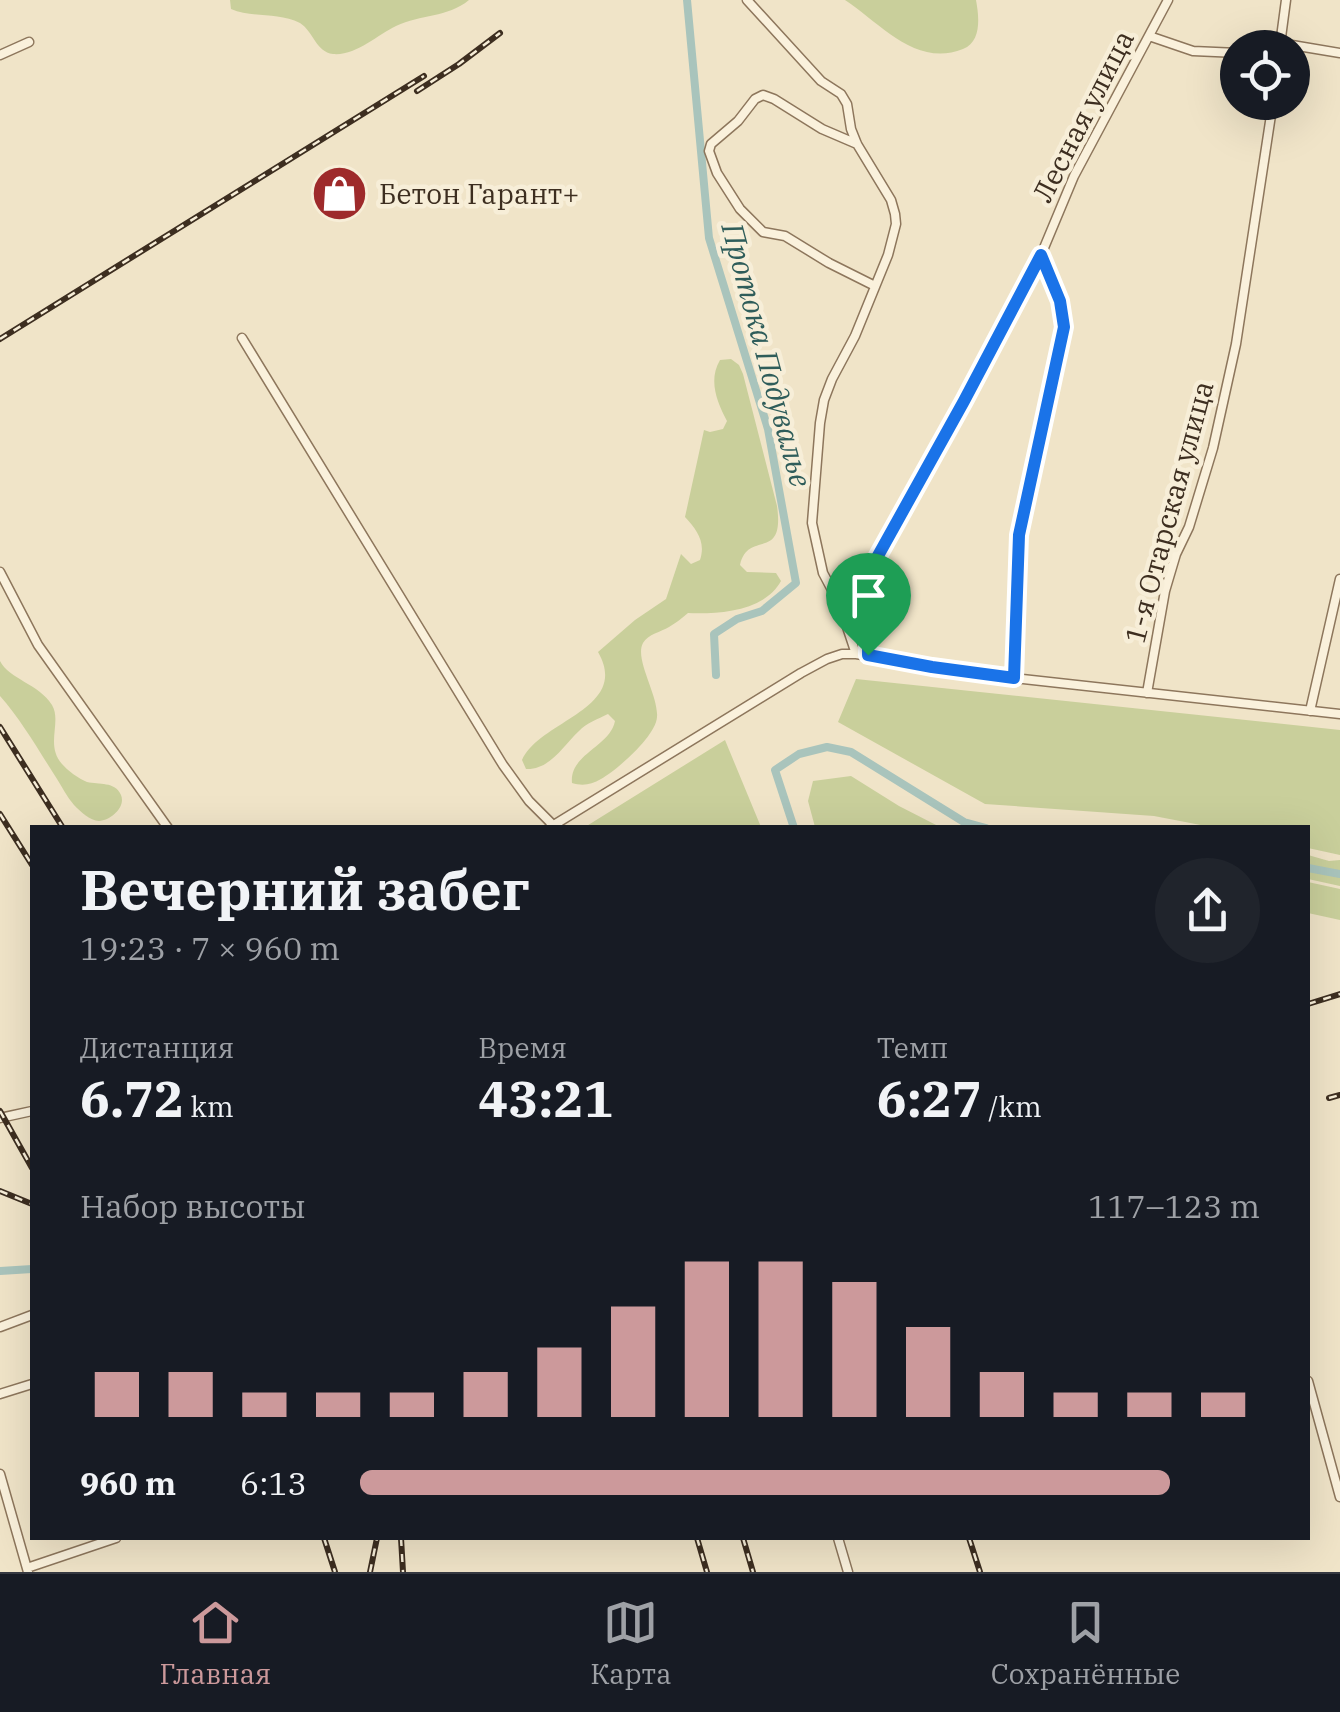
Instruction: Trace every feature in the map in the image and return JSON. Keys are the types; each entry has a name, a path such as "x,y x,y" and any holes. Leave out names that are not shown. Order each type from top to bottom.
{"street":[{"path":"746,0 821,81 841,94 857,144 891,200 895,214 888,255 824,400 820,423 812,523 823,573 839,603 856,654"},
{"name":"Лесная улица","path":"868,655 869,572 1041,255 1074,176 1168,0"},
{"path":"1282,30 1286,0"},
{"path":"1149,36 1193,51 1220,52"},
{"path":"0,55 28,42"},
{"path":"1310,48 1340,52"},
{"path":"857,144 763,96 755,99 738,121 711,144 710,151 717,173 740,208 764,232 785,236 875,286"},
{"name":"1-я Отарская улица","path":"1148,692 1165,590 1213,448 1236,344 1270,120"},
{"path":"1014,678 1019,535 1064,327 1060,301 1041,255"},
{"path":"242,338 503,765 550,825"},
{"path":"0,572 38,645 166,825"},
{"path":"1310,711 1340,579"},
{"path":"553,825 801,673 842,654 1014,678 1340,714"},
{"path":"0,1118 30,1111"},
{"path":"0,1327 30,1316"},
{"path":"0,1394 30,1385"},
{"path":"1310,1388 1340,1497"},
{"path":"0,1474 28,1570 110,1540"},
{"path":"839,1540 848,1572"}],"green space":[{"path":"230,0 469,0 452,10 396,26 350,52 333,54 322,49 300,23 239,12 231,9"},
{"path":"845,0 976,0 976,35 963,49 930,53 899,40"},
{"path":"731,359 743,374 778,523 771,540 750,549 740,565 747,572 776,573 781,581 764,599 752,605 713,613 688,613 645,640 641,650 657,708 655,725 635,752 608,775 590,784 572,783 583,757 612,730 615,721 608,714 582,728 542,766 526,769 522,760 532,746 593,701 603,687 605,671 598,652 666,599 681,554 691,564 700,560 699,537 685,517 704,430 723,429 727,421 714,383 720,360"},
{"path":"0,661 52,705 55,749 62,764 84,781 111,786 121,795 121,804 113,815 99,821 92,819 69,799 0,696"},
{"path":"856,679 1340,730 1340,855 1310,848 1310,825 1201,825 1154,816 985,804 838,722"},
{"path":"725,740 760,825 588,825"},
{"path":"851,776 936,825 814,825 808,801 813,781"},
{"path":"1310,856 1340,860 1340,886 1310,879"},
{"path":"1310,882 1340,889 1340,920 1310,913"}],"waterway":[{"name":"Протока Подувалье","path":"687,0 709,238 768,429 796,583 762,611 737,619 714,634 716,675"},
{"path":"793,825 775,770 799,754 827,747 851,752 975,825"},
{"path":"1310,868 1340,874"},
{"path":"0,1271 30,1269"}],"railway":[{"path":"417,91 500,33"},
{"path":"0,339 424,76"},
{"path":"0,727 61,825"},
{"path":"0,814 30,862"},
{"path":"1310,1003 1340,994"},
{"path":"1329,1098 1340,1095"},
{"path":"0,1111 30,1164"},
{"path":"0,1191 30,1203"},
{"path":"325,1540 335,1572"},
{"path":"370,1572 377,1540"},
{"path":"401,1540 403,1572"},
{"path":"698,1540 707,1572"},
{"path":"744,1540 753,1572"},
{"path":"970,1540 980,1572"}],"place":[{"name":"Бетон Гарант+","path":"340,194"}],"route":[{"path":"1041,255 1060,301 1064,327 1019,535 1014,678 868,655 869,572 1041,255"}]}
